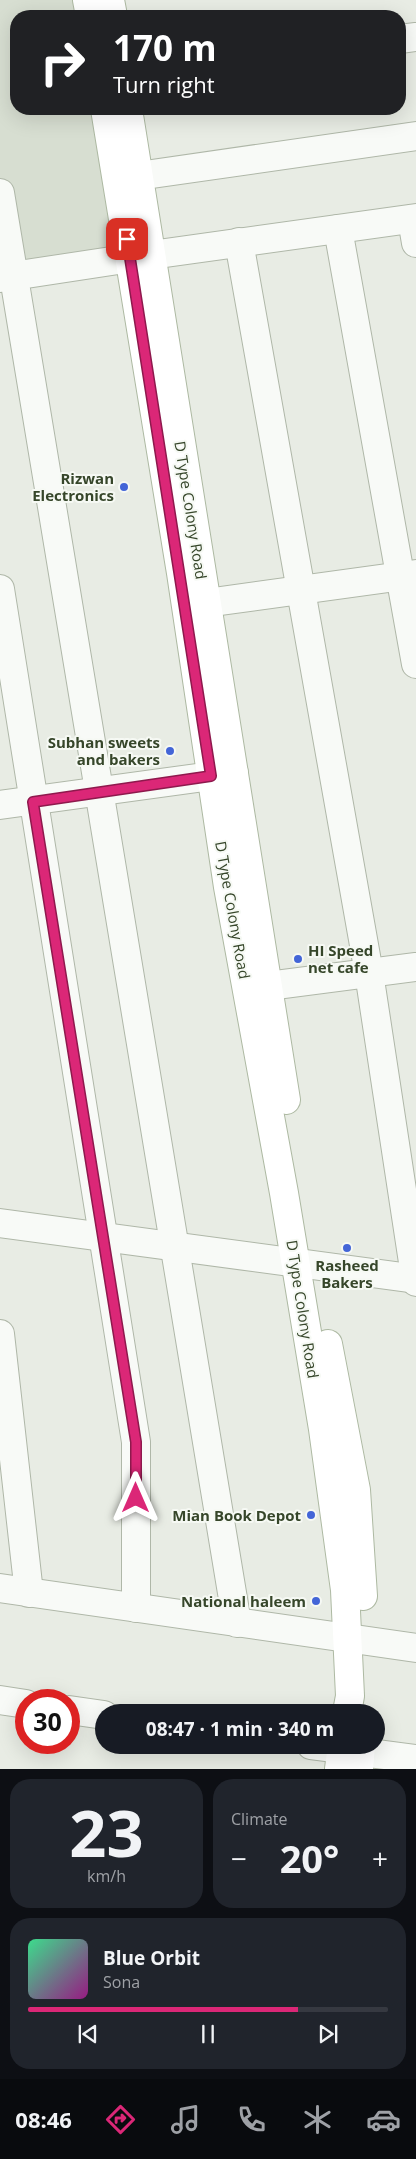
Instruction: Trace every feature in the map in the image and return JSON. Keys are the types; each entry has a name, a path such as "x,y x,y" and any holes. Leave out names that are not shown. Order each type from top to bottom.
{"main road":[{"name":"D Type Colony Road","path":"106,115 140,256 206,603 222,775 228,887 304,1264 356,1490 356,1640 362,1704"},
{"name":"D Type Colony Road","path":"129,115 138,176 140,256 222,775 268,986 304,1264"},
{"name":"D Type Colony Road","path":"348,1704 356,1640"}],"street":[{"path":"138,176 416,136"},
{"path":"0,193 7,277 99,792 237,1623"},
{"path":"7,277 140,256 338,229 415,227"},
{"path":"338,229 408,575 416,664"},
{"path":"0,1222 416,1280 369,973 239,242"},
{"path":"206,603 408,575"},
{"path":"0,589 136,1442 136,1608"},
{"path":"0,805 222,775"},
{"path":"268,986 416,967"},
{"path":"0,1334 29,1592"},
{"path":"0,1588 416,1648"},
{"path":"0,1700 15,1702"},
{"path":"80,1712 95,1714"},
{"path":"351,1755 416,1759"}],"shaded area":[{"path":"0,0 110,0 111,10 10,10 10,115 128,115 151,255 0,278"}],"place":[{"name":"Rizwan Electronics","path":"124,487"},
{"name":"Subhan sweets and bakers","path":"170,751"},
{"name":"HI Speed net cafe","path":"298,959"},
{"name":"Rasheed Bakers","path":"347,1248"},
{"name":"Mian Book Depot","path":"311,1515"},
{"name":"National haleem","path":"316,1601"}],"route":[{"path":"127,239 181,573 211,776 33,802 136,1442 136,1498"}]}
